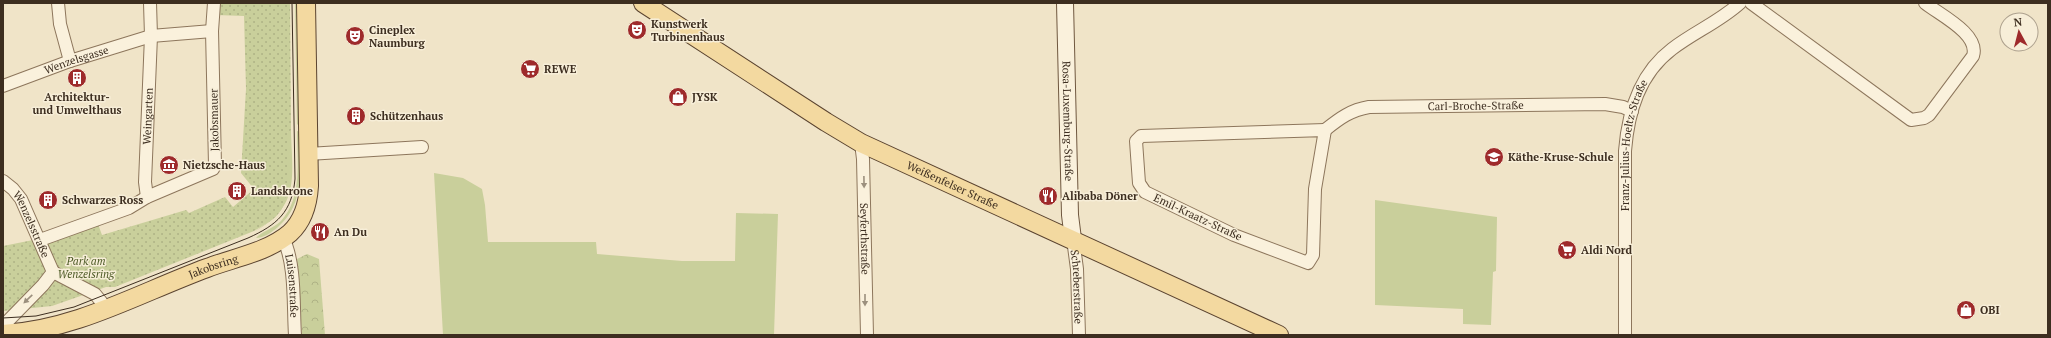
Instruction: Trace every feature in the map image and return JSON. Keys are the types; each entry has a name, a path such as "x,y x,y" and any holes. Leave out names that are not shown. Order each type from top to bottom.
{"main road":[{"name":"Jakobsring","path":"3,334 62,331 107,308 206,268 269,245 283,238 295,227 305,208 308,190 306,3"},
{"name":"Weißenfelser Straße","path":"643,3 826,122 861,143 1073,239 1279,335"},
{"name":"Rosa-Luxemburg-Straße","path":"1065,3 1070,207 1073,239"}],"street":[{"path":"58,3 60,24 70,60"},
{"name":"Weingarten","path":"147,197 145,182 151,36 150,3"},
{"name":"Jakobsmauer","path":"40,240 129,208 147,197 212,169 215,165 212,31 214,3"},
{"name":"Franz-Julius-Hoeltz-Straße","path":"1625,335 1625,151 1627,126 1632,111 1642,83 1655,64 1672,49 1728,14 1740,3"},
{"path":"1751,3 1911,120 1924,118 1929,115 1973,56 1974,51 1974,45 1967,34 1925,3"},
{"path":"151,36 212,31"},
{"name":"Wenzelsgasse","path":"3,86 70,60 151,36"},
{"name":"Carl-Broche-Straße","path":"1325,130 1344,115 1355,110 1369,107 1605,104 1623,107 1632,111"},
{"name":"Emil-Kraatz-Straße","path":"1325,130 1315,189 1313,255 1308,262 1227,232 1145,192 1139,183 1136,141 1141,136 1325,130"},
{"name":"Seyferthstraße","path":"861,143 863,159 865,316 867,335"},
{"path":"308,154 422,147"},
{"name":"Wenzelsstraße","path":"3,181 13,189 21,199 53,272"},
{"name":"Luisenstraße","path":"283,238 288,248 291,264 295,335"},
{"name":"Schreberstraße","path":"1073,239 1077,268 1079,335"},
{"path":"3,326 43,285 53,272 95,294 107,308"}],"green space":[{"name":"Park am Wenzelsring","path":"217,3 290,3 291,130 287,133 287,194 279,214 254,231 115,287 106,287 52,306 3,311 3,246 33,240 35,245 98,224 102,235 186,210 189,213 225,197 233,207 254,189 241,173 246,89 244,16 216,15"},
{"path":"295,3 298,3 299,123 297,125"},
{"path":"291,130 292,176 290,189 287,201 280,212 275,216 286,198 287,133"},
{"path":"297,131 300,132 300,184 293,207 287,217 271,233 256,238 281,221 293,201 296,190 298,166"},
{"path":"434,173 463,178 482,189 488,242 596,242 597,254 682,261 735,261 736,213 778,214 774,335 443,335"},
{"path":"1375,200 1497,217 1496,271 1493,272 1491,325 1463,324 1463,309 1375,305"},
{"path":"307,254 319,259 325,335 302,335 297,259"}],"tram line":[{"path":"3,318 36,316 74,307 248,238 267,228 281,216 290,200 295,179 292,3"}],"place":[{"name":"Kunstwerk Turbinenhaus","path":"637,30"},
{"name":"Cineplex Naumburg","path":"355,36"},
{"name":"REWE","path":"530,69"},
{"name":"Architektur- und Umwelthaus","path":"77,78"},
{"name":"JYSK","path":"678,97"},
{"name":"Schützenhaus","path":"356,116"},
{"name":"Käthe-Kruse-Schule","path":"1494,157"},
{"name":"Nietzsche-Haus","path":"169,165"},
{"name":"Landskrone","path":"237,191"},
{"name":"Alibaba Döner","path":"1048,196"},
{"name":"Schwarzes Ross","path":"48,200"},
{"name":"An Du","path":"320,232"},
{"name":"Aldi Nord","path":"1567,250"},
{"name":"OBI","path":"1966,310"}]}
